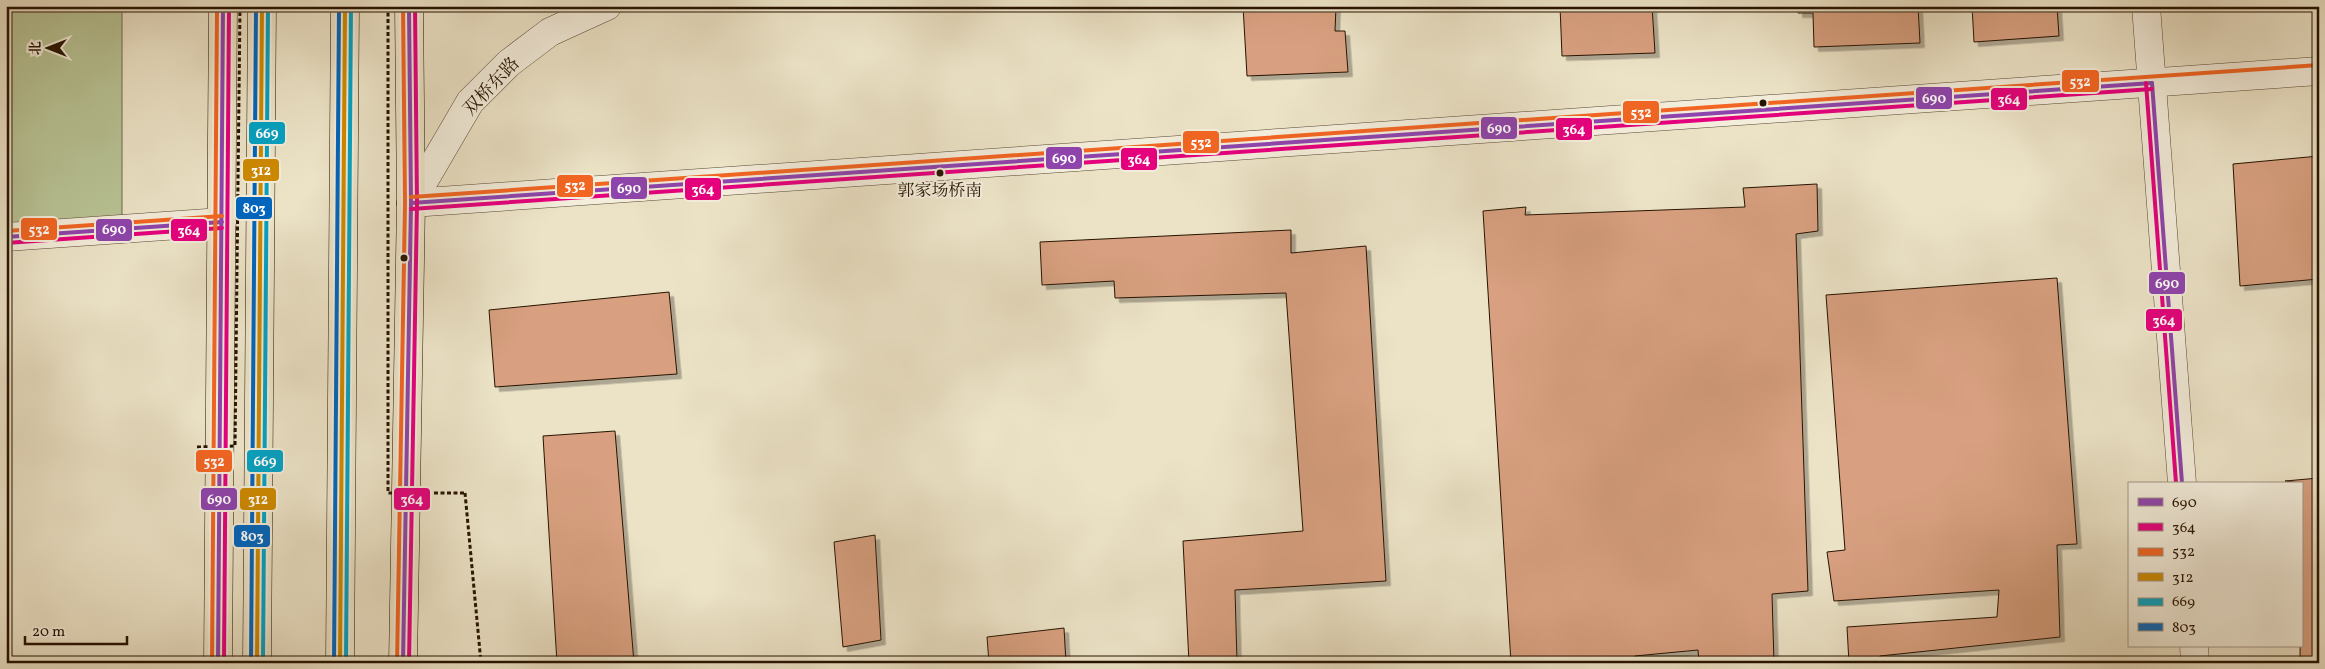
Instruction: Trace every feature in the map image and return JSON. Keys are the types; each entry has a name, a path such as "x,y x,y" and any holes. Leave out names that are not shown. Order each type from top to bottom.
{"main road":[{"path":"218,663 223,6"},
{"path":"257,663 262,6"},
{"path":"340,663 346,6"},
{"path":"403,663 411,203 409,6"}],"street":[{"name":"双桥东路","path":"411,203 470,102 509,63 550,32 607,6"},
{"path":"2146,6 2182,482"},
{"path":"411,203 2319,71"},
{"path":"6,237 222,222"},
{"path":"2194,646 2195,663"}],"path":[{"path":"197,447 235,446 240,6"},
{"path":"388,6 388,493 465,493 481,663"}],"green space":[{"path":"6,6 122,6 122,230 6,234"}],"building":[{"path":"1243,6 1336,6 1335,31 1345,31 1348,72 1247,76"},
{"path":"1560,6 1652,6 1655,53 1562,56"},
{"path":"1798,6 1918,6 1920,43 1814,47 1813,13 1798,13"},
{"path":"1972,6 2057,6 2059,36 1974,42"},
{"path":"2319,156 2319,279 2240,286 2233,164"},
{"path":"1817,184 1818,231 1796,234 1808,591 1772,594 1774,663 1699,663 1698,650 1635,656 1636,663 1511,663 1483,211 1526,207 1525,215 1745,207 1743,188"},
{"path":"1291,230 1291,253 1366,246 1386,581 1235,590 1237,662 1275,659 1275,663 1189,663 1183,541 1303,531 1286,293 1115,298 1114,281 1042,285 1040,242"},
{"path":"2057,278 2077,544 2057,545 2060,637 1880,656 1880,663 1849,663 1847,627 1997,617 1999,590 1834,601 1827,552 1845,550 1826,295"},
{"path":"669,292 677,374 495,387 489,310"},
{"path":"615,431 634,663 557,663 543,436"},
{"path":"2319,478 2319,663 2300,663 2300,646 2302,646 2302,482 2285,481"},
{"path":"875,535 881,640 843,647 834,542"},
{"path":"1064,628 1066,663 989,663 987,637"},
{"path":"1136,658 1137,663 1097,663"}],"transit line":[{"name":"532","path":"212,663 217,6"},
{"name":"690","path":"218,663 223,6"},
{"name":"364","path":"224,663 229,6"},
{"name":"803","path":"251,663 256,6"},
{"name":"312","path":"257,663 262,6"},
{"name":"669","path":"263,663 268,6"},
{"name":"803","path":"334,663 339,6"},
{"name":"312","path":"340,663 345,6"},
{"name":"669","path":"346,663 351,6"},
{"name":"532","path":"397,663 405,203 403,6"},
{"name":"690","path":"403,663 411,203 409,6"},
{"name":"364","path":"409,663 417,203 415,6"},
{"name":"532","path":"411,197 2319,65"},
{"name":"364","path":"2146,83 2176,482"},
{"name":"690","path":"2152,83 2182,482"},
{"name":"690","path":"411,203 2152,83"},
{"name":"364","path":"411,209 2152,89"},
{"name":"532","path":"6,231 222,216"},
{"name":"690","path":"6,237 222,222"},
{"name":"364","path":"6,243 222,228"}],"place":[{"name":"郭家场桥南","path":"940,173"}]}
